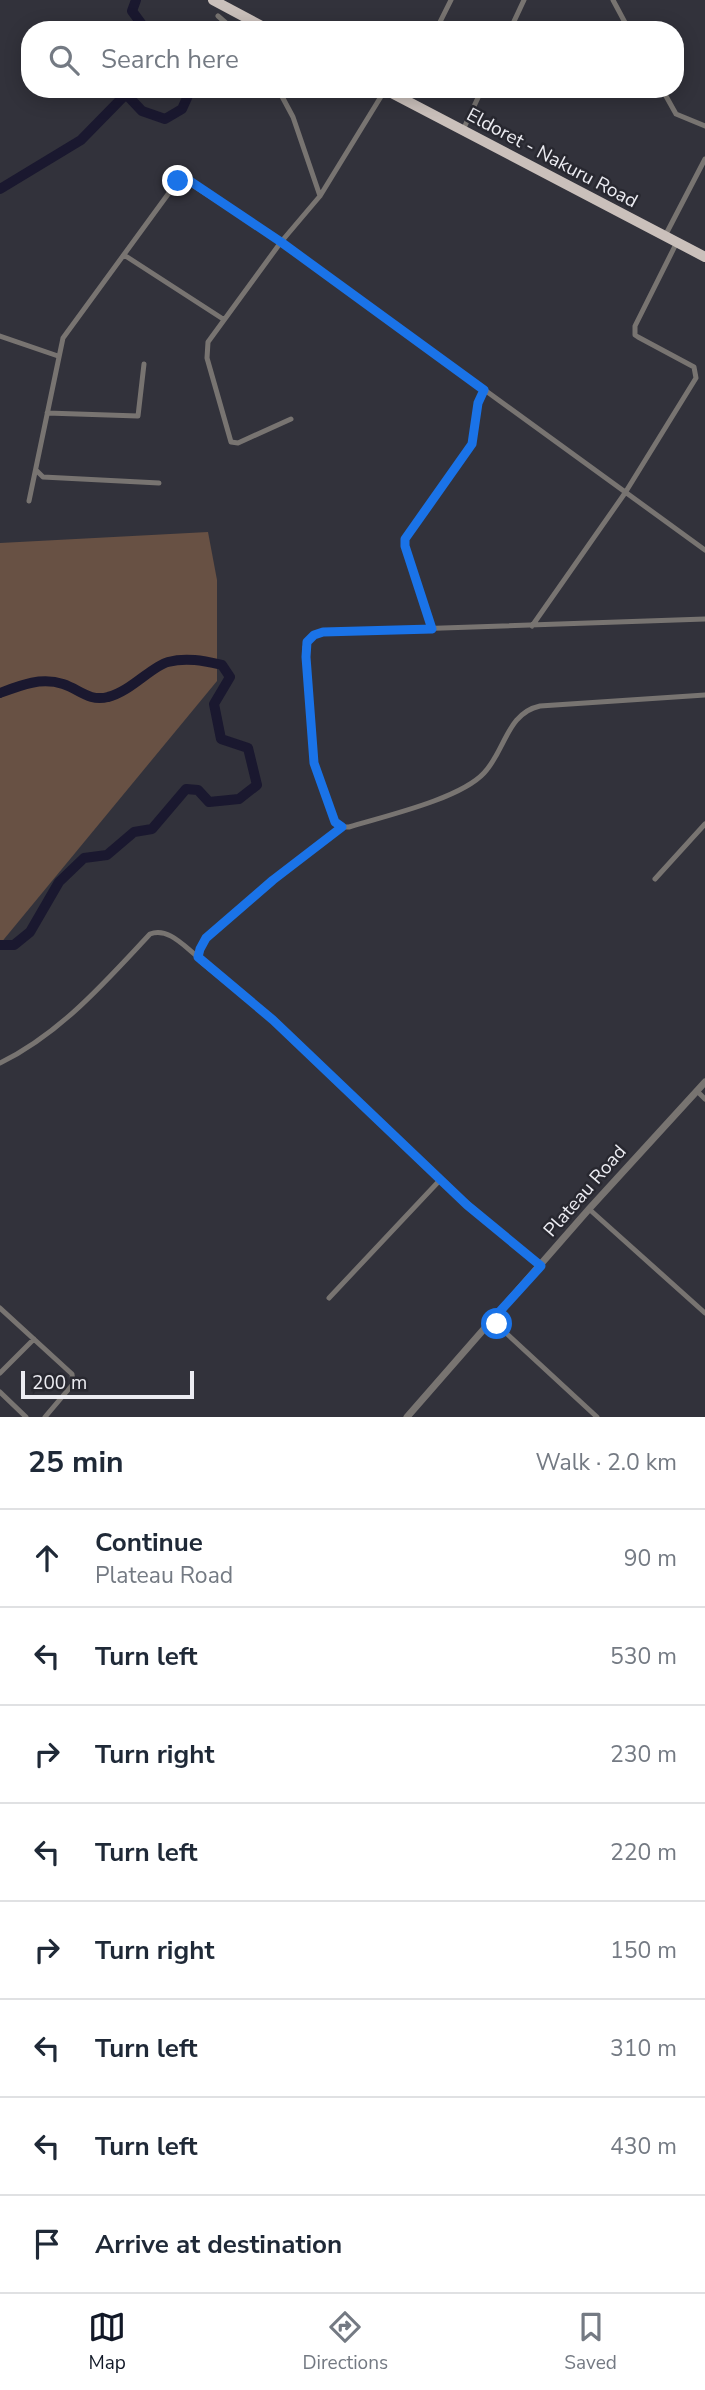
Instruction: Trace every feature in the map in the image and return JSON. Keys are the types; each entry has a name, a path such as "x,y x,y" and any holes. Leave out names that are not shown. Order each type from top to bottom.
{"highway":[{"path":"213,0 252,21"},
{"name":"Eldoret - Nakuru Road","path":"400,98 705,257"}],"street":[{"path":"440,21 451,0"},
{"path":"514,21 524,0"},
{"path":"613,0 624,21"},
{"path":"218,16 224,21"},
{"path":"283,98 293,117 320,196"},
{"path":"290,419 238,443 231,442 207,358 208,342 281,242 320,196 379,98"},
{"path":"463,130 478,98"},
{"path":"667,98 676,114 705,126"},
{"path":"664,236 705,159"},
{"path":"29,501 63,338 174,186 183,179 281,242 705,550"},
{"path":"533,626 625,493 695,378 694,367 638,337 635,331 635,326 677,243"},
{"path":"124,254 223,320"},
{"path":"0,336 58,356"},
{"path":"47,412 138,416 144,364"},
{"path":"432,629 405,539 472,444 478,403 484,390"},
{"path":"36,470 43,477 159,483"},
{"path":"705,618 323,632 314,635 307,642 306,657 314,763 335,822 342,827 450,795 483,775 498,754 514,722 531,708 705,695"},
{"path":"655,878 705,824"},
{"path":"198,957 206,938 273,880 342,827"},
{"path":"0,1063 43,1036 88,1001 150,934 158,931 167,933 273,1020 440,1180 541,1266"},
{"name":"Plateau Road","path":"407,1417 589,1209 705,1082"},
{"path":"697,1091 705,1099"},
{"path":"329,1298 440,1180"},
{"path":"589,1209 705,1313"},
{"path":"0,1308 72,1374 74,1380 70,1389 45,1417"},
{"path":"492,1320 597,1417"},
{"path":"0,1374 34,1339"},
{"path":"0,1392 26,1417"}],"shaded area":[{"path":"208,532 217,580 217,681 0,944 0,543"}],"waterway":[{"path":"136,0 132,11 139,21"},
{"path":"0,189 81,140 122,98"},
{"path":"130,98 142,111 165,119 182,109 187,98"},
{"path":"0,693 47,681 101,698 124,690 168,662 189,660 222,665 230,677 214,704 221,739 248,748 257,785 239,799 209,802 198,790 186,789 152,829 134,832 107,855 84,858 59,882 30,932 14,945 0,945"}],"route":[{"path":"178,181 190,181 281,242 484,390 478,403 472,444 405,539 432,629 323,632 314,635 305,647 314,763 335,822 342,827 273,880 206,938 198,957 273,1020 467,1205 541,1266 492,1320 497,1324"}]}
